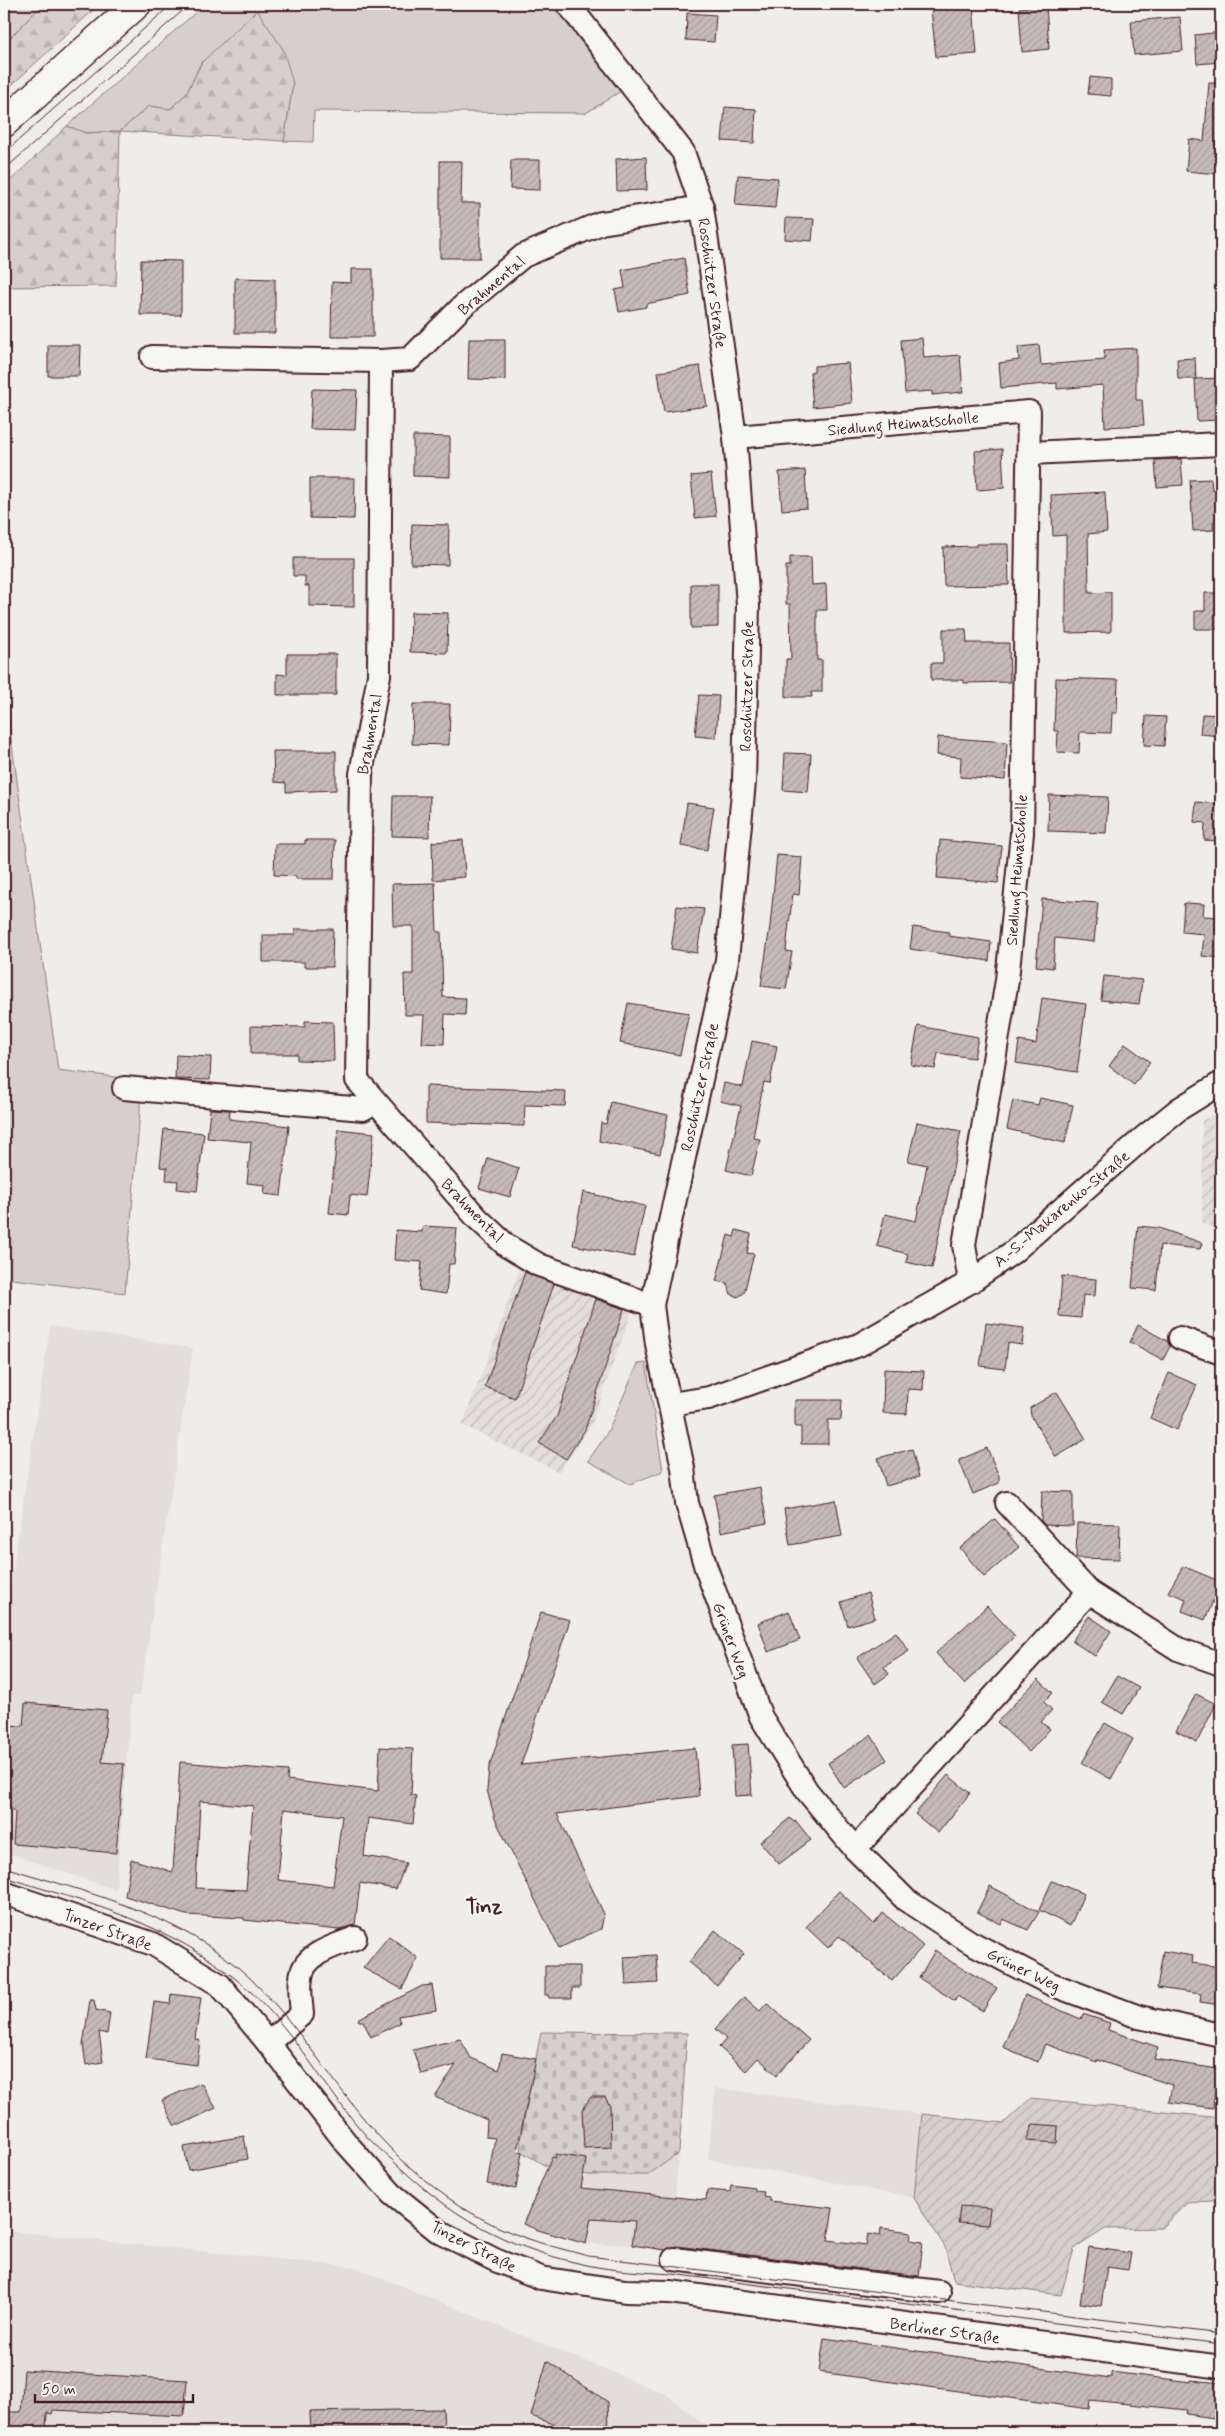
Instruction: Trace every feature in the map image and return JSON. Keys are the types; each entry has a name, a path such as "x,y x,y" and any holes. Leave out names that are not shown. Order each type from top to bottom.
{"main road":[{"path":"4,123 137,4"}],"street":[{"name":"Roschützer Straße","path":"568,4 683,152 702,207 735,437 748,605 742,802 727,960 652,1305 657,1344 670,1404"},
{"name":"Brahmental","path":"152,356 382,361 410,359 464,306 523,256 601,223 702,207"},
{"name":"Brahmental","path":"382,361 379,675 361,774 357,1080 374,1102 477,1218 508,1246 539,1265 652,1305"},
{"name":"Siedlung Heimatscholle","path":"735,437 1029,412 1030,453 1022,832 1007,980 964,1245 970,1282"},
{"path":"1030,453 1221,444"},
{"name":"A.-S.-Makarenko-Straße","path":"670,1404 709,1398 859,1345 970,1282 1013,1252 1143,1138 1180,1109 1221,1083"},
{"path":"124,1088 363,1110 374,1102"},
{"path":"1180,1338 1221,1353"},
{"name":"Grüner Weg","path":"670,1404 690,1512 706,1568 761,1717 807,1791 855,1849 906,1900 970,1942 1051,1984 1139,2016 1221,2035"},
{"path":"1007,1503 1089,1592 1178,1649 1221,1664"},
{"path":"855,1849 1089,1592"},
{"name":"Tinzer Straße","path":"4,1893 154,1944 220,1985 366,2166 392,2194 438,2231 495,2260 541,2278 625,2291 670,2292"},
{"path":"268,2043 302,2014 300,1976 306,1963 315,1955 355,1938"},
{"path":"674,2259 939,2292"},
{"name":"Berliner Straße","path":"670,2292 1221,2367"}],"shaded area":[{"path":"1221,1110 1221,1232 1202,1223 1202,1121"},
{"path":"520,1266 634,1306 591,1426 559,1472 462,1425 494,1342"},
{"path":"50,1326 193,1348 140,1696 132,1696 116,1890 4,1852 4,1628"},
{"path":"715,2088 922,2114 914,2198 708,2159"},
{"path":"679,2153 670,2250 632,2245 586,2244 546,2233 553,2210 572,2187 588,2175 647,2175"},
{"path":"10,2231 355,2267 666,2394 714,2432 4,2432"}],"green space":[{"path":"4,4 43,4 4,44"},
{"path":"43,4 100,4 4,92 4,44"},
{"path":"205,4 551,4 621,91 586,113 314,111 313,142 284,141 293,83 202,61 186,94 170,109 149,106 120,131 86,133 67,126"},
{"path":"257,10 283,49 293,83 284,141 120,131 149,106 170,109 186,94 202,62"},
{"path":"67,126 86,133 120,131 116,286 4,287 4,187"},
{"path":"4,668 11,738 58,1070 140,1080 140,1111 125,1293 4,1278"},
{"path":"646,1363 663,1471 630,1484 588,1461 606,1435 638,1364"},
{"path":"541,2032 687,2033 679,2153 648,2175 588,2175 551,2169 522,2152 520,2140"},
{"path":"1031,2098 1221,2118 1221,2200 1187,2203 1161,2228 1105,2229 1074,2249 1061,2295 954,2281 945,2247 914,2198 922,2114 1004,2123"}],"building":[{"path":"973,5 977,54 936,57 931,9"},
{"path":"1046,5 1049,49 1022,52 1019,8"},
{"path":"687,13 716,15 714,42 686,40"},
{"path":"1180,17 1183,51 1134,55 1131,21"},
{"path":"1221,32 1221,62 1197,64 1195,35"},
{"path":"1090,77 1111,79 1111,96 1088,94"},
{"path":"1209,83 1221,83 1221,142 1218,174 1186,171 1189,139 1204,141"},
{"path":"725,107 756,109 754,143 722,141"},
{"path":"646,157 647,190 617,191 616,159"},
{"path":"511,160 540,160 540,190 510,189"},
{"path":"440,161 462,161 461,203 480,203 480,258 440,258"},
{"path":"738,175 778,178 775,208 735,205"},
{"path":"786,218 814,219 812,241 785,239"},
{"path":"684,258 690,295 619,312 615,290 625,288 622,270"},
{"path":"141,260 181,261 181,315 140,315"},
{"path":"351,269 373,269 373,337 331,337 332,282 351,283"},
{"path":"235,278 275,279 275,333 235,333"},
{"path":"922,338 924,358 960,355 963,392 932,395 932,391 905,393 901,340"},
{"path":"469,339 505,339 505,380 468,379"},
{"path":"48,345 80,345 79,376 48,376"},
{"path":"1039,345 1041,365 1105,360 1104,350 1136,348 1136,400 1142,400 1144,425 1105,427 1103,385 1057,389 1057,383 1001,388 999,363 1019,360 1018,347"},
{"path":"1195,358 1196,379 1178,379 1177,359"},
{"path":"848,363 852,403 813,407 810,372 814,371 814,366"},
{"path":"700,366 707,406 664,412 658,372"},
{"path":"1221,378 1221,420 1197,421 1195,379"},
{"path":"312,389 357,390 355,430 310,429"},
{"path":"413,436 450,437 450,477 413,476"},
{"path":"1002,449 1004,488 977,490 975,451"},
{"path":"1181,459 1183,485 1157,487 1155,460"},
{"path":"805,470 807,508 782,510 779,472"},
{"path":"711,474 716,516 695,518 691,476"},
{"path":"310,478 355,478 354,519 310,518"},
{"path":"1211,479 1212,489 1221,489 1221,521 1213,522 1214,530 1193,531 1190,480"},
{"path":"1105,492 1107,532 1088,534 1089,593 1111,592 1111,632 1066,633 1066,535 1053,536 1051,495"},
{"path":"412,524 449,525 448,565 411,564"},
{"path":"976,544 1008,544 1009,585 944,586 943,547 976,546"},
{"path":"790,557 811,557 812,585 826,584 827,610 817,610 817,660 822,660 822,692 811,692 812,697 786,697 786,659 791,659 790,604 786,604 786,566 790,566"},
{"path":"293,558 354,558 354,607 309,606 309,586 305,586 305,576 293,576"},
{"path":"691,584 718,584 718,627 691,628"},
{"path":"1205,593 1221,593 1221,629 1195,629 1195,611 1205,611"},
{"path":"411,612 448,613 447,653 410,652"},
{"path":"943,629 966,629 967,643 1009,643 1010,682 964,683 964,680 931,680 931,663 943,663"},
{"path":"287,654 336,654 336,695 277,695 277,674 287,675"},
{"path":"1056,678 1118,680 1117,713 1112,713 1111,733 1080,732 1079,753 1057,752 1058,731 1054,731"},
{"path":"699,695 719,696 716,738 695,736"},
{"path":"413,704 450,704 449,745 412,744"},
{"path":"1202,714 1221,715 1221,736 1200,734"},
{"path":"1146,716 1166,717 1164,746 1144,745"},
{"path":"938,737 1007,742 1005,780 960,777 961,757 937,755"},
{"path":"273,751 336,751 336,790 286,792 286,783 274,782"},
{"path":"785,753 811,754 808,792 783,790"},
{"path":"1049,795 1108,797 1106,833 1048,831"},
{"path":"393,796 430,796 429,837 392,836"},
{"path":"1196,802 1221,804 1221,841 1204,840 1205,823 1194,822"},
{"path":"687,803 714,807 707,850 681,846"},
{"path":"305,840 335,840 334,879 296,879 296,876 274,875 275,844 305,844"},
{"path":"463,840 465,877 433,880 432,842"},
{"path":"940,840 1002,846 998,883 937,878"},
{"path":"777,855 802,857 799,895 793,894 789,923 786,951 792,952 786,989 761,986 770,926"},
{"path":"435,883 437,932 441,932 443,997 466,998 465,1015 445,1014 444,1044 422,1043 424,1015 405,1015 404,974 413,974 413,926 393,926 392,884"},
{"path":"1042,899 1098,903 1094,942 1055,938 1053,968 1036,966"},
{"path":"1184,903 1204,904 1203,916 1221,917 1221,958 1202,956 1204,934 1182,932"},
{"path":"677,906 704,909 697,953 671,949"},
{"path":"913,927 949,932 949,936 991,942 989,961 910,949"},
{"path":"295,929 333,929 332,967 304,967 304,962 263,962 263,935 295,935"},
{"path":"1104,976 1142,980 1139,1004 1101,1000"},
{"path":"1042,998 1086,1004 1077,1072 1016,1063 1019,1041 1036,1044"},
{"path":"628,1003 689,1013 680,1055 620,1043"},
{"path":"305,1021 333,1022 334,1061 297,1060 297,1054 251,1054 251,1026 305,1027"},
{"path":"918,1026 978,1037 974,1058 938,1053 935,1069 911,1065"},
{"path":"752,1041 777,1046 770,1083 764,1082 758,1110 753,1138 760,1139 751,1176 726,1170 741,1106 720,1101 724,1083 743,1087"},
{"path":"1125,1044 1150,1062 1134,1085 1109,1066"},
{"path":"176,1055 211,1057 210,1080 175,1079"},
{"path":"426,1086 566,1091 565,1106 525,1105 524,1126 426,1123"},
{"path":"1040,1098 1073,1105 1065,1143 1007,1129 1013,1100 1038,1105"},
{"path":"611,1102 668,1115 660,1154 599,1141 601,1123 606,1124"},
{"path":"210,1109 230,1110 229,1119 289,1126 281,1196 264,1194 265,1185 247,1183 251,1142 207,1138"},
{"path":"917,1122 961,1131 932,1268 906,1262 908,1254 877,1246 885,1214 916,1221 927,1165 908,1161"},
{"path":"164,1129 204,1133 197,1191 177,1189 178,1181 166,1180 167,1168 160,1167"},
{"path":"338,1129 374,1133 367,1197 350,1195 348,1215 329,1213"},
{"path":"488,1158 519,1168 510,1197 479,1188"},
{"path":"583,1192 645,1206 634,1257 573,1245"},
{"path":"423,1226 457,1228 454,1264 449,1264 446,1294 419,1290 422,1262 394,1260 396,1230 422,1232"},
{"path":"1138,1226 1159,1228 1202,1243 1200,1249 1160,1245 1156,1290 1132,1288"},
{"path":"736,1230 751,1234 747,1253 754,1254 744,1293 738,1297 731,1294 727,1283 716,1281 728,1235 734,1237"},
{"path":"525,1272 554,1284 515,1398 485,1387"},
{"path":"1062,1276 1096,1279 1095,1296 1083,1295 1081,1318 1059,1316"},
{"path":"596,1299 624,1309 585,1430 566,1459 539,1443 557,1416"},
{"path":"986,1323 1024,1328 1022,1345 1008,1343 1005,1369 980,1366"},
{"path":"1138,1325 1167,1341 1170,1346 1163,1360 1130,1342"},
{"path":"884,1369 924,1371 923,1390 908,1389 907,1414 883,1413"},
{"path":"1169,1373 1197,1385 1177,1430 1150,1418"},
{"path":"1057,1392 1086,1439 1056,1457 1031,1416 1030,1408"},
{"path":"795,1400 842,1400 841,1420 828,1420 828,1444 801,1444 801,1427 795,1427"},
{"path":"987,1448 999,1476 999,1483 973,1494 959,1460"},
{"path":"912,1449 919,1477 886,1486 878,1458"},
{"path":"760,1487 767,1523 721,1532 714,1495"},
{"path":"1042,1491 1073,1492 1073,1526 1045,1525 1041,1521"},
{"path":"836,1500 842,1536 790,1545 784,1509"},
{"path":"995,1519 1019,1547 984,1577 960,1548"},
{"path":"1077,1523 1120,1524 1119,1559 1076,1558"},
{"path":"1183,1566 1221,1582 1205,1620 1182,1611 1186,1599 1168,1592"},
{"path":"868,1593 875,1618 848,1626 841,1602"},
{"path":"987,1606 1015,1636 964,1684 936,1653"},
{"path":"789,1611 800,1640 768,1652 758,1623"},
{"path":"541,1612 570,1620 521,1765 695,1748 699,1796 557,1814 604,1914 601,1929 559,1948 495,1819 487,1790 489,1767"},
{"path":"1089,1616 1111,1631 1095,1656 1072,1641"},
{"path":"896,1632 909,1651 884,1667 889,1674 875,1684 857,1658"},
{"path":"1117,1676 1139,1688 1123,1714 1102,1702"},
{"path":"1038,1679 1053,1693 1044,1702 1052,1710 1041,1722 1050,1729 1029,1752 997,1722"},
{"path":"1196,1694 1216,1704 1197,1742 1176,1731"},
{"path":"25,1703 107,1710 102,1762 124,1764 116,1853 13,1844 15,1813 4,1800 4,1744 6,1744 8,1725 23,1726"},
{"path":"1105,1723 1133,1739 1111,1779 1082,1763"},
{"path":"871,1735 887,1760 844,1788 828,1763"},
{"path":"748,1744 752,1795 735,1796 732,1745"},
{"path":"380,1747 413,1749 411,1795 416,1796 413,1824 368,1818 364,1856 406,1863 396,1889 360,1883 355,1925 339,1930 244,1920 244,1918 186,1915 125,1896 131,1859 173,1872 180,1762 288,1771 287,1780 378,1791","holes":["200,1801 253,1806 246,1890 196,1888","284,1809 342,1816 333,1886 278,1880"]},
{"path":"948,1775 970,1793 938,1833 915,1814"},
{"path":"790,1818 794,1822 796,1821 811,1840 779,1864 760,1842"},
{"path":"1052,1881 1084,1894 1070,1926 1039,1910"},
{"path":"990,1886 1039,1912 1028,1930 1003,1919 1001,1924 977,1912"},
{"path":"839,1891 874,1924 883,1913 923,1946 892,1981 839,1936 828,1948 806,1927"},
{"path":"715,1930 744,1954 717,1986 689,1962"},
{"path":"389,1936 418,1958 402,1989 363,1968"},
{"path":"935,1950 953,1963 997,1988 983,2011 957,1996 955,2001 919,1978"},
{"path":"1163,1951 1193,1956 1192,1963 1221,1967 1221,2005 1200,2002 1201,1994 1157,1988"},
{"path":"656,1955 658,1983 626,1985 624,1957"},
{"path":"545,1966 580,1966 580,1988 572,1988 572,1998 549,1998 548,1995 545,1995"},
{"path":"432,1985 436,2010 398,2016 400,2023 371,2037 363,2021 358,2019 422,1986"},
{"path":"171,1994 201,1998 195,2039 200,2040 197,2065 146,2059 154,2002 170,2004"},
{"path":"1025,1995 1081,2019 1083,2014 1110,2023 1108,2030 1158,2047 1154,2059 1218,2069 1213,2108 1169,2102 1172,2085 1045,2044 1038,2062 1003,2047"},
{"path":"744,1997 760,2011 767,2003 809,2040 777,2075 758,2058 746,2071 719,2047 726,2039 715,2029"},
{"path":"90,2000 94,2000 96,2010 110,2013 107,2034 99,2032 103,2062 86,2065 83,2045"},
{"path":"460,2039 471,2058 499,2070 502,2053 536,2059 517,2151 522,2152 516,2189 487,2184 495,2138 486,2137 487,2120 435,2097 456,2065 421,2074 413,2050"},
{"path":"201,2083 216,2108 180,2125 174,2125 162,2100"},
{"path":"591,2097 605,2097 610,2106 611,2147 584,2148 582,2110"},
{"path":"1033,2124 1058,2126 1057,2143 1026,2141"},
{"path":"244,2136 248,2159 188,2170 184,2147"},
{"path":"556,2154 586,2159 581,2188 706,2200 707,2190 730,2192 731,2185 755,2188 755,2191 764,2192 763,2196 769,2197 769,2201 833,2208 828,2240 866,2245 868,2234 880,2236 881,2228 911,2232 910,2240 923,2242 919,2276 676,2246 665,2250 632,2245 635,2221 591,2218 586,2244 538,2230 523,2224 552,2157 555,2158"},
{"path":"960,2206 990,2208 988,2225 958,2223"},
{"path":"1089,2247 1131,2253 1128,2270 1107,2267 1101,2306 1080,2303"},
{"path":"824,2338 1111,2378 1111,2372 1191,2382 1191,2380 1221,2383 1221,2419 1186,2414 1187,2410 1090,2400 1089,2409 819,2372"},
{"path":"547,2361 608,2402 609,2432 576,2432 531,2416"},
{"path":"24,2370 187,2380 184,2416 53,2410 52,2414 47,2413 46,2432 7,2432 8,2412 21,2412"},
{"path":"443,2409 444,2432 311,2432 310,2412"}],"tram line":[{"path":"4,153 172,4"},
{"path":"4,170 190,4"},
{"path":"4,1867 69,1886 134,1909 165,1922 224,1956 267,1995 369,2125 402,2160 459,2205 479,2217 523,2237 588,2256 1221,2334"},
{"path":"4,1877 129,1918 158,1930 214,1963 260,2000 291,2036 365,2135 413,2179 435,2197 481,2227 530,2249 558,2258 608,2269 672,2274 1221,2344"}],"district":[{"name":"Tinz","path":"484,1906"}]}
